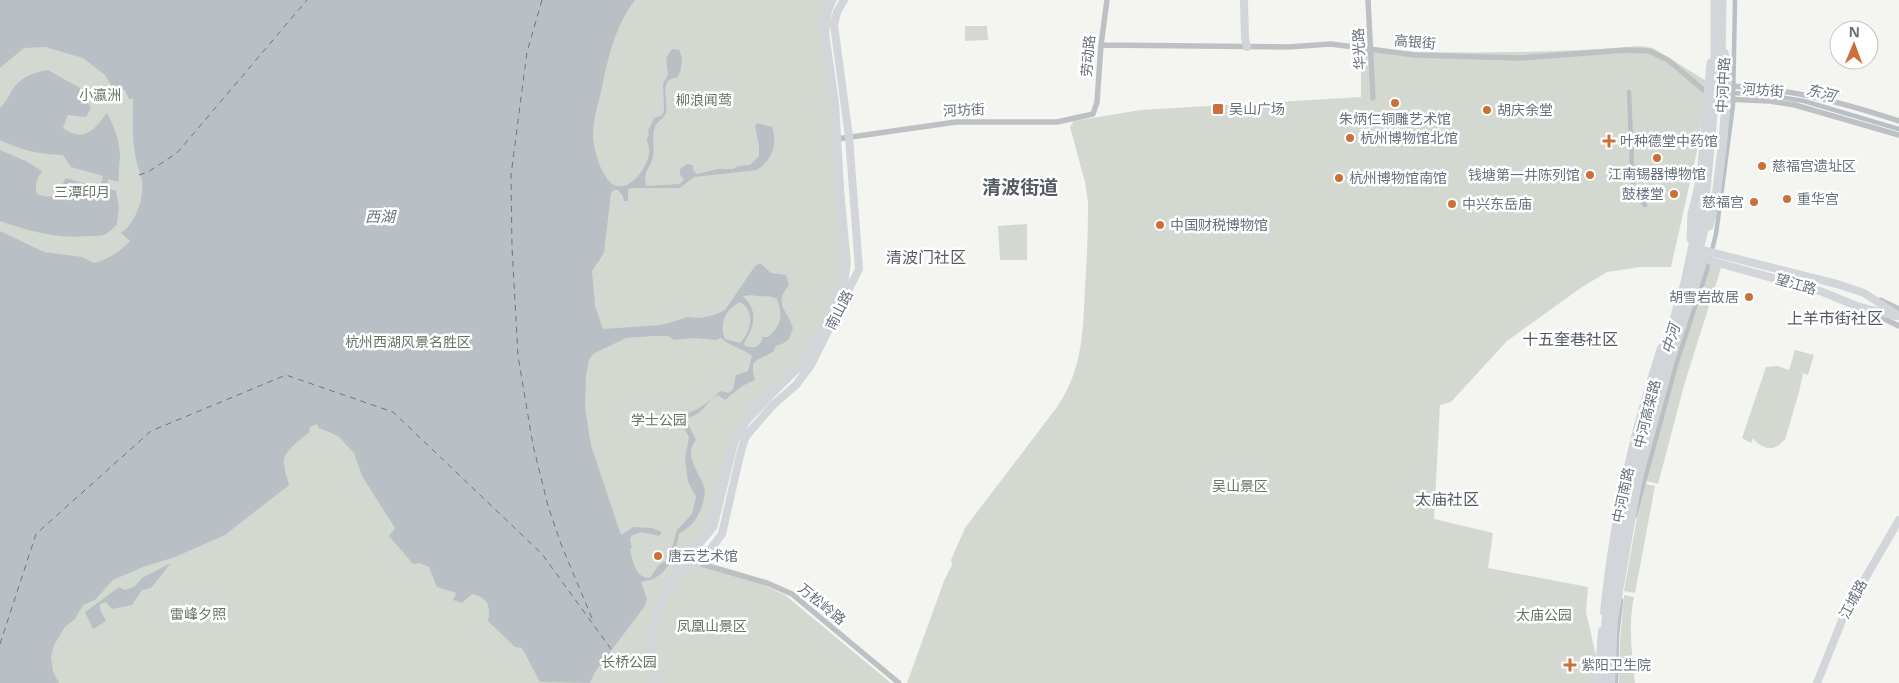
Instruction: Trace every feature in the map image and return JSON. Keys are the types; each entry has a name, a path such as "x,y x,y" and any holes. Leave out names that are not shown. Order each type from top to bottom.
{"highway":[{"name":"中河高架路","path":"1610,683 1611,619 1635,480 1654,402 1690,285 1710,202 1721,92 1714,0"},
{"name":"中河高架路","path":"1603,683 1606,620 1630,480 1649,401 1685,283 1705,201 1718,38 1723,0"},
{"path":"1689,251 1692,214 1701,177 1709,73 1718,38"},
{"path":"1706,255 1721,159 1728,79 1718,38"}],"main road":[{"name":"南山路","path":"656,683 650,642 660,604 677,570 710,531 731,449 753,410 805,362 828,318 845,272 835,103 823,19 831,0"},
{"name":"南山路","path":"698,563 722,534 746,436 774,405 796,385 811,365 859,269 849,137 834,25 836,12 844,0"},
{"path":"1244,0 1247,47"},
{"path":"1247,47 1249,38 1249,0"},
{"name":"中河中路","path":"1689,251 1702,202 1712,97 1714,0"},
{"name":"中河中路","path":"1706,255 1727,86 1723,0"},
{"name":"中河南路","path":"1598,683 1610,561 1626,478 1640,417 1683,282 1689,251"},
{"name":"望江路","path":"1689,251 1816,278 1864,293"},
{"name":"中河南路","path":"1610,683 1614,620 1638,482 1656,404 1693,285 1706,255"},
{"name":"望江路","path":"1706,255 1820,291 1857,306"},
{"path":"1864,293 1899,317"},
{"path":"1857,306 1899,317"},
{"name":"江城路","path":"1817,683 1845,613 1899,520"},
{"path":"677,570 698,563"}],"street":[{"name":"劳动路","path":"1094,114 1097,102 1101,45 1107,0"},
{"name":"华光路","path":"1368,0 1373,98"},
{"name":"高银街","path":"1101,45 1288,47 1331,44 1424,56 1519,58 1627,50 1649,51 1668,60 1712,97"},
{"name":"河坊街","path":"1702,87 1727,86 1787,91 1846,104 1899,121"},
{"name":"河坊街","path":"1712,97 1795,105 1899,135"},
{"name":"河坊街","path":"837,139 956,122 1057,122 1094,114"},
{"name":"望江路","path":"1864,293 1899,309"},
{"name":"望江路","path":"1857,306 1899,326"},
{"path":"693,552 698,563"},
{"name":"万松岭路","path":"698,563 767,583 792,594 899,683"}],"green space":[{"name":"西湖","path":"0,0 837,0 832,11 829,35 851,262 848,285 811,359 746,427 739,440 717,529 686,561 760,583 785,595 891,683 0,683"},
{"path":"965,26 987,26 988,40 965,41"},
{"name":"吴山景区","path":"1640,46 1653,48 1708,82 1696,156 1671,267 1640,267 1607,272 1582,287 1507,341 1451,402 1440,405 1434,519 1493,533 1488,568 1588,587 1586,612 1596,656 1598,683 907,683 944,581 952,565 951,560 965,528 1057,407 1066,393 1077,364 1082,334 1088,202 1085,182 1070,127 1074,121 1141,110 1361,97 1361,51 1500,52"},
{"path":"1027,224 1027,260 1000,260 998,226"},
{"path":"1700,259 1707,263 1674,365 1644,480 1641,479 1659,404"},
{"path":"1710,263 1721,268 1685,382 1658,484 1647,481 1677,365"},
{"path":"1795,350 1814,355 1808,375 1795,371 1803,374 1785,440 1772,448 1761,446 1753,438 1751,443 1742,438 1766,367 1778,366 1789,370"},
{"path":"1646,484 1655,486 1635,593 1624,591 1637,518"},
{"path":"1624,595 1634,597 1631,629 1635,683 1619,683"}],"water":[{"name":"西湖","path":"0,0 635,0 622,21 613,44 606,67 594,126 593,137 597,158 603,173 612,184 626,185 633,181 644,168 649,151 648,131 654,118 661,116 664,112 663,84 668,74 666,58 672,49 679,50 682,57 681,69 678,77 669,80 666,85 666,112 656,125 654,131 653,157 645,178 647,186 680,184 684,179 680,175 680,169 687,164 693,165 693,170 697,174 750,165 759,156 755,126 757,123 772,127 774,145 770,157 757,170 694,177 680,188 631,188 628,190 628,201 624,201 623,196 618,190 614,190 611,193 604,253 592,271 595,306 603,329 661,325 688,317 700,318 714,315 725,310 755,266 760,263 771,273 786,275 789,285 784,292 782,302 793,328 789,339 776,346 773,352 753,364 755,380 742,386 725,400 718,395 714,397 699,413 686,419 696,440 691,452 693,464 705,491 702,507 692,524 679,534 674,554 664,571 653,579 641,582 647,599 645,606 595,672 590,683 540,682 522,648 515,647 488,621 489,611 487,603 482,597 472,594 462,603 453,600 456,593 437,587 429,567 419,563 413,564 389,536 395,528 362,476 354,453 338,436 319,428 317,424 310,427 309,433 294,445 285,457 284,466 289,485 225,535 175,557 143,567 113,580 95,600 83,605 75,619 65,627 54,645 51,657 53,672 59,683 0,683 0,231 44,252 82,257 94,263 114,255 130,241 121,233 132,222 136,214 141,197 142,181 133,141 133,99 129,99 125,90 114,90 105,75 83,58 45,47 24,48 0,68","holes":["752,295 777,299 780,310 779,324 773,332 768,337 763,337 757,346 752,347 745,346 744,343 752,325 753,313 748,302 743,297","740,302 745,306 750,316 749,328 740,343 725,339 723,333 725,317","653,336 668,336 674,340 693,338 716,340 721,338 752,356 748,371 736,375 733,389 729,393 720,391 701,407 679,416 679,420 689,437 685,458 688,482 696,497 692,514 677,530 669,559 658,566 650,578 641,576 636,568 630,550 632,547 631,536 641,532 659,536 662,532 652,528 633,527 621,535 591,445 585,408 586,376 589,360 593,354 626,338"]},
{"path":"48,70 80,88 91,108 86,117 68,115 63,128 70,132 83,134 98,125 107,113 116,133 120,154 119,182 108,179 107,188 116,191 119,207 117,225 104,235 77,237 54,235 32,231 0,221 0,150 26,161 42,171 36,182 37,194 48,197 52,196 58,192 66,178 100,188 103,176 71,167 63,155 31,151 0,140 0,108 19,82 27,76"},
{"path":"171,563 151,588 142,590 132,605 112,609 106,602 100,604 100,610 106,621 93,629 85,612 119,587 125,590 135,586 142,578"}],"waterway":[{"name":"中河","path":"1635,516 1676,365 1707,270 1716,234 1733,105 1735,0"},
{"path":"1629,92 1633,191 1645,205"},
{"name":"东河","path":"1734,93 1768,95 1804,101 1899,129"},
{"name":"中河","path":"1616,683 1617,636 1621,600"}],"ferry route":[{"path":"139,175 148,172 177,153 307,0"},
{"path":"542,0 527,52 511,175 512,247 518,356 533,445 548,506 561,544 594,623"},
{"path":"0,644 36,534 151,431 286,375 393,412 542,554 611,649"}],"place":[{"name":"朱炳仁铜雕艺术馆","path":"1395,103"},
{"name":"吴山广场","path":"1218,109"},
{"name":"胡庆余堂","path":"1487,110"},
{"name":"杭州博物馆北馆","path":"1350,138"},
{"name":"叶种德堂中药馆","path":"1609,141"},
{"name":"江南锡器博物馆","path":"1657,158"},
{"name":"慈福宫遗址区","path":"1762,166"},
{"name":"钱塘第一井陈列馆","path":"1590,175"},
{"name":"杭州博物馆南馆","path":"1339,178"},
{"name":"鼓楼堂","path":"1674,194"},
{"name":"重华宫","path":"1787,199"},
{"name":"慈福宫","path":"1754,202"},
{"name":"中兴东岳庙","path":"1452,204"},
{"name":"中国财税博物馆","path":"1160,225"},
{"name":"胡雪岩故居","path":"1749,297"},
{"name":"唐云艺术馆","path":"658,556"},
{"name":"紫阳卫生院","path":"1570,665"}],"district":[{"name":"清波街道","path":"1020,187"},
{"name":"清波门社区","path":"926,257"},
{"name":"上羊市街社区","path":"1835,318"},
{"name":"十五奎巷社区","path":"1570,339"},
{"name":"太庙社区","path":"1447,499"}],"park label":[{"name":"小瀛洲","path":"100,95"},
{"name":"柳浪闻莺","path":"704,100"},
{"name":"三潭印月","path":"82,192"},
{"name":"杭州西湖风景名胜区","path":"408,342"},
{"name":"学士公园","path":"659,420"},
{"name":"雷峰夕照","path":"198,614"},
{"name":"太庙公园","path":"1544,615"},
{"name":"凤凰山景区","path":"712,626"},
{"name":"长桥公园","path":"629,662"}]}
